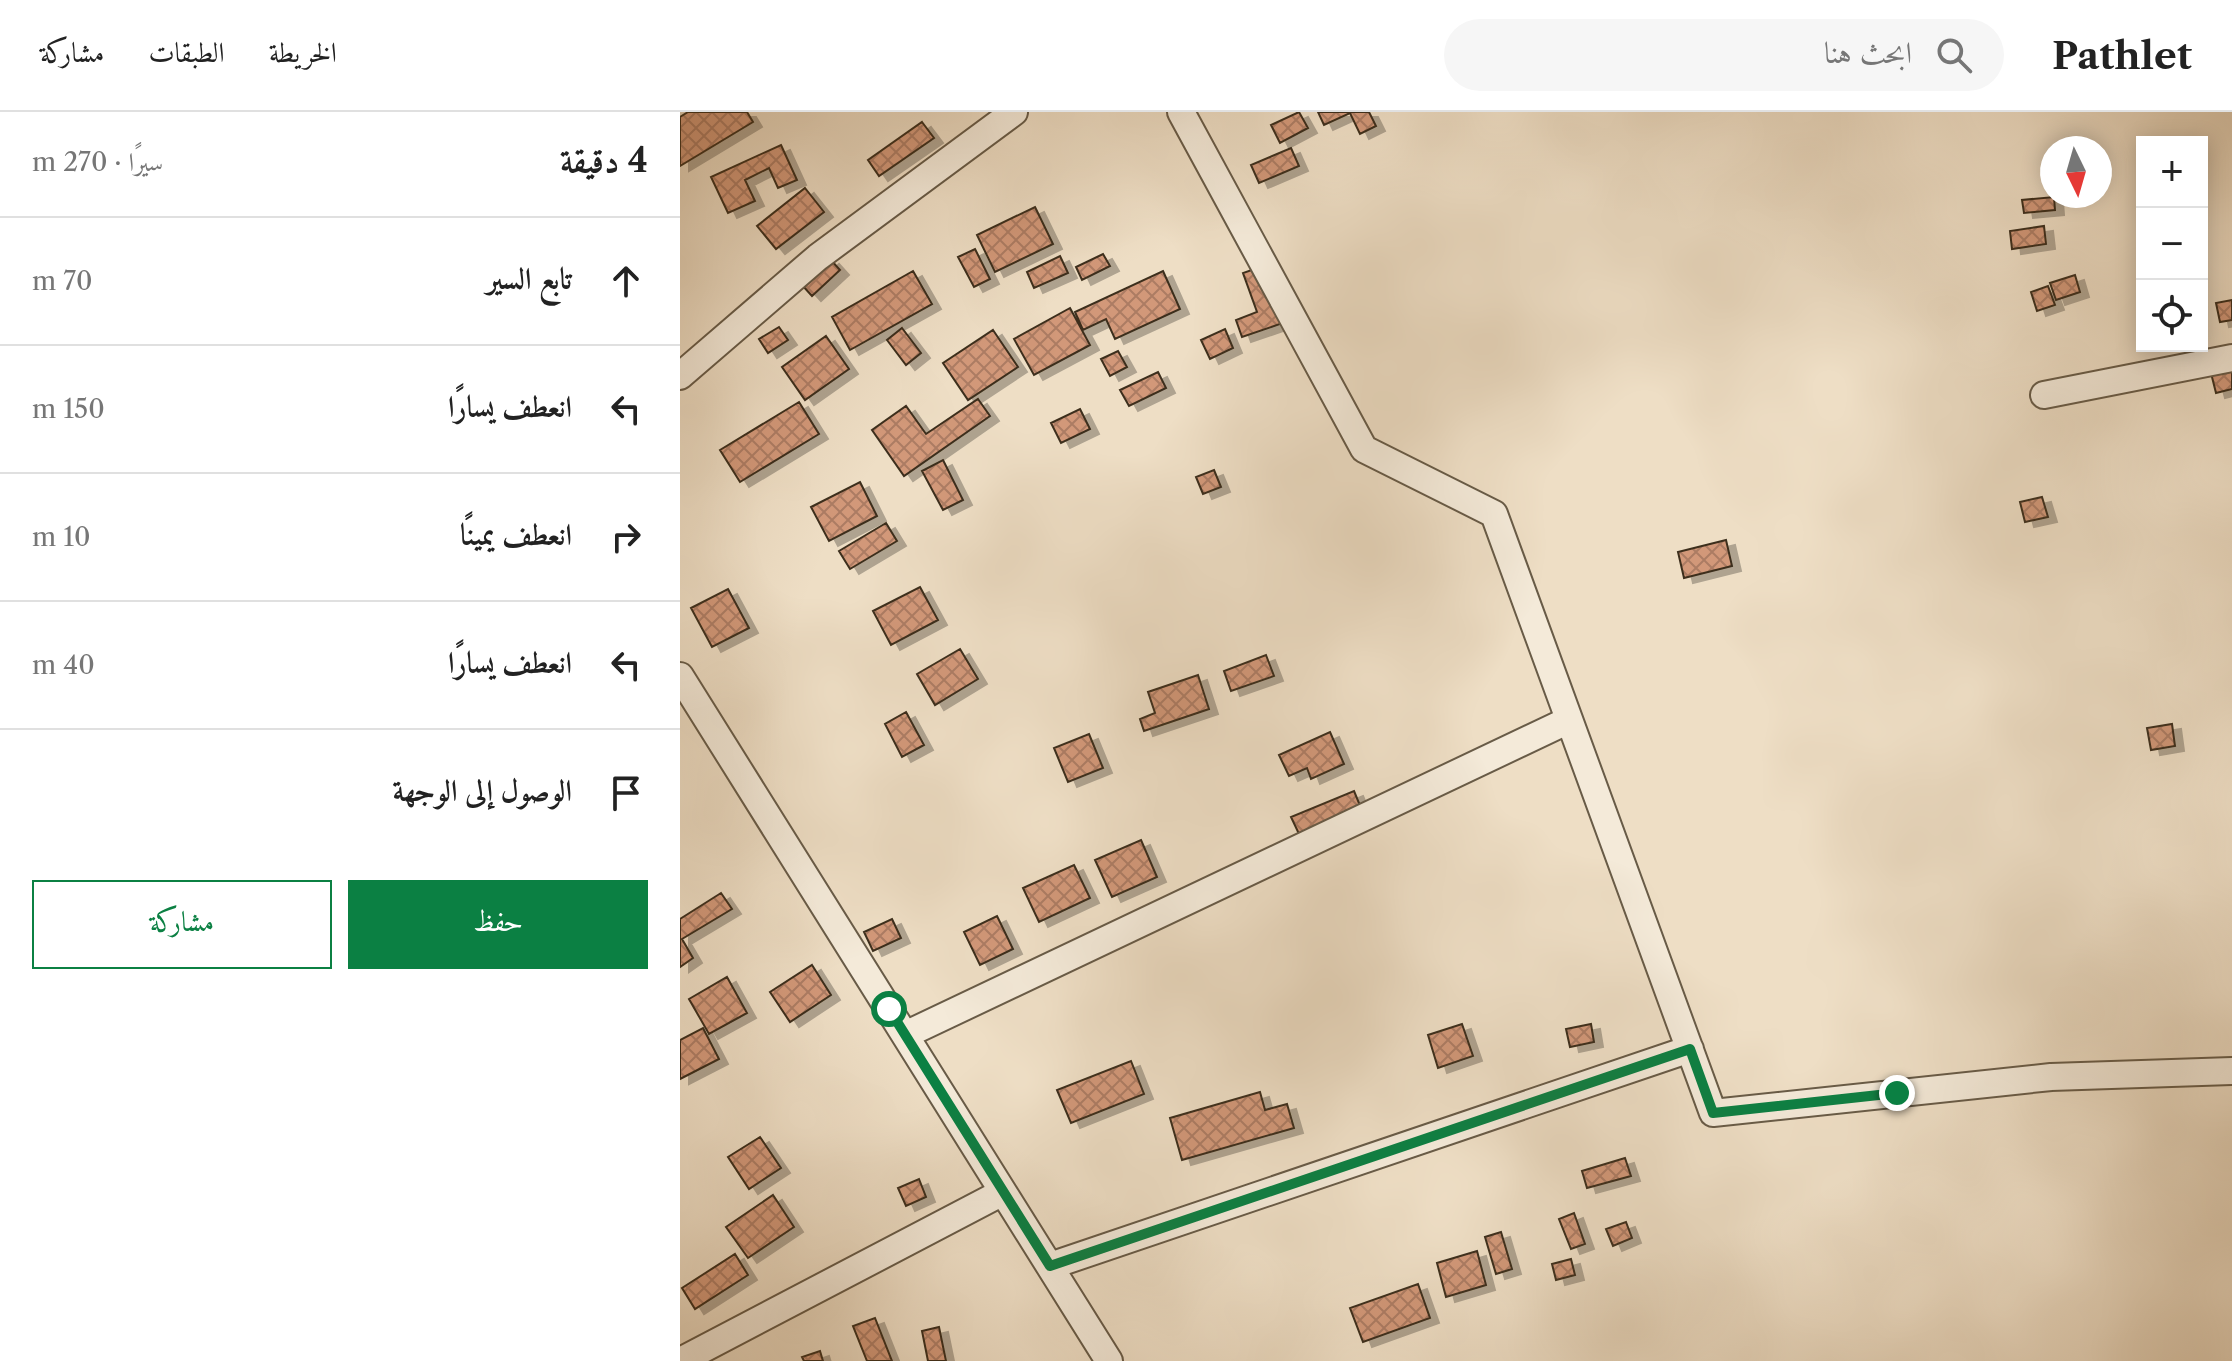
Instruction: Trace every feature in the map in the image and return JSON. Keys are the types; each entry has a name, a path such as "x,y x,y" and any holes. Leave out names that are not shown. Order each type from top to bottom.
{"street":[{"path":"680,376 818,257 1014,112"},
{"path":"1181,112 1364,449 1494,514 1713,1113 2051,1077 2232,1071"},
{"path":"2044,395 2232,358"},
{"path":"680,676 1109,1361"},
{"path":"905,1035 1569,720"},
{"path":"1050,1266 1690,1049"},
{"path":"683,1358 1003,1192"}],"building":[{"path":"688,112 747,112 753,122 680,166 680,117"},
{"path":"1299,112 1308,128 1280,143 1271,125"},
{"path":"1318,112 1369,112 1376,126 1360,134 1350,113 1324,125"},
{"path":"922,122 934,138 879,176 868,160"},
{"path":"781,145 797,180 778,188 769,168 745,180 755,201 728,213 711,177"},
{"path":"1291,148 1299,166 1259,183 1251,165"},
{"path":"805,188 824,212 776,249 757,226"},
{"path":"2040,198 2040,208 2055,210 2024,213 2022,200"},
{"path":"1035,207 1053,244 995,272 977,235"},
{"path":"2044,226 2046,244 2012,249 2010,231"},
{"path":"975,249 990,279 974,287 958,257"},
{"path":"1103,254 1110,266 1082,280 1076,267"},
{"path":"1060,256 1068,273 1034,288 1027,272"},
{"path":"830,259 840,270 812,296 802,285"},
{"path":"1263,266 1283,323 1242,337 1236,320 1257,312 1243,273"},
{"path":"913,271 932,304 850,350 832,317"},
{"path":"1163,271 1180,309 1115,339 1106,319 1083,330 1075,312"},
{"path":"2075,275 2080,292 2056,300 2050,283"},
{"path":"2048,286 2055,305 2037,311 2031,292"},
{"path":"2232,300 2232,320 2220,322 2216,303"},
{"path":"1070,308 1090,345 1034,375 1014,339"},
{"path":"779,327 788,340 768,353 759,339"},
{"path":"902,328 921,353 906,365 887,340"},
{"path":"1225,329 1233,348 1210,359 1201,340"},
{"path":"993,330 1018,367 968,400 943,363"},
{"path":"826,336 849,369 805,400 782,367"},
{"path":"1118,351 1127,367 1110,376 1101,359"},
{"path":"2232,368 2232,389 2216,393 2211,373"},
{"path":"1158,372 1166,388 1129,406 1120,390"},
{"path":"978,399 990,416 904,476 872,430 906,406 926,434"},
{"path":"799,402 819,434 740,482 720,450"},
{"path":"1080,409 1090,429 1061,443 1051,423"},
{"path":"943,460 963,500 943,510 922,471"},
{"path":"1214,470 1221,487 1203,494 1196,477"},
{"path":"860,482 877,516 829,541 811,507"},
{"path":"2042,497 2048,517 2025,522 2020,502"},
{"path":"886,523 897,541 850,569 839,551"},
{"path":"1726,540 1732,566 1684,578 1678,552"},
{"path":"920,587 938,620 891,645 873,611"},
{"path":"728,589 749,628 712,647 691,608"},
{"path":"960,649 978,679 935,705 917,674"},
{"path":"1266,655 1274,676 1231,691 1224,671"},
{"path":"1198,675 1209,709 1144,731 1140,719 1155,713 1148,692"},
{"path":"906,712 924,745 902,757 885,724"},
{"path":"2172,724 2175,746 2151,750 2147,728"},
{"path":"1330,732 1344,764 1311,779 1307,768 1289,776 1279,755"},
{"path":"1089,734 1103,768 1068,782 1054,748"},
{"path":"1354,791 1361,808 1299,834 1291,817"},
{"path":"1141,840 1157,877 1112,897 1095,860"},
{"path":"1074,865 1090,898 1039,922 1023,888"},
{"path":"721,893 732,909 682,939 693,958 680,967 680,919"},
{"path":"997,916 1013,949 980,965 964,932"},
{"path":"892,919 901,938 873,951 864,932"},
{"path":"812,965 831,995 790,1022 770,992"},
{"path":"727,977 747,1013 709,1034 689,999"},
{"path":"1462,1024 1473,1056 1438,1068 1428,1035"},
{"path":"1591,1024 1594,1042 1570,1047 1566,1029"},
{"path":"703,1028 719,1059 680,1079 680,1040"},
{"path":"1131,1061 1144,1094 1071,1123 1057,1090"},
{"path":"1260,1092 1265,1110 1287,1104 1294,1128 1182,1160 1170,1118"},
{"path":"760,1137 781,1168 749,1189 728,1157"},
{"path":"1625,1158 1631,1176 1587,1188 1582,1171"},
{"path":"919,1179 926,1197 906,1206 898,1188"},
{"path":"773,1195 794,1227 748,1258 726,1227"},
{"path":"1574,1213 1585,1244 1571,1249 1559,1219"},
{"path":"1626,1222 1632,1238 1613,1246 1606,1229"},
{"path":"1501,1232 1512,1269 1496,1274 1485,1237"},
{"path":"1477,1251 1486,1285 1446,1297 1437,1263"},
{"path":"735,1254 748,1275 695,1309 682,1288"},
{"path":"1571,1259 1575,1275 1556,1280 1552,1264"},
{"path":"1418,1284 1430,1318 1363,1342 1350,1308"},
{"path":"875,1318 892,1361 867,1361 853,1326"},
{"path":"939,1327 946,1361 928,1361 922,1331"},
{"path":"820,1351 823,1361 804,1361 802,1357"}],"route":[{"path":"889,1009 1050,1266 1690,1049 1713,1113 1897,1093"}]}
